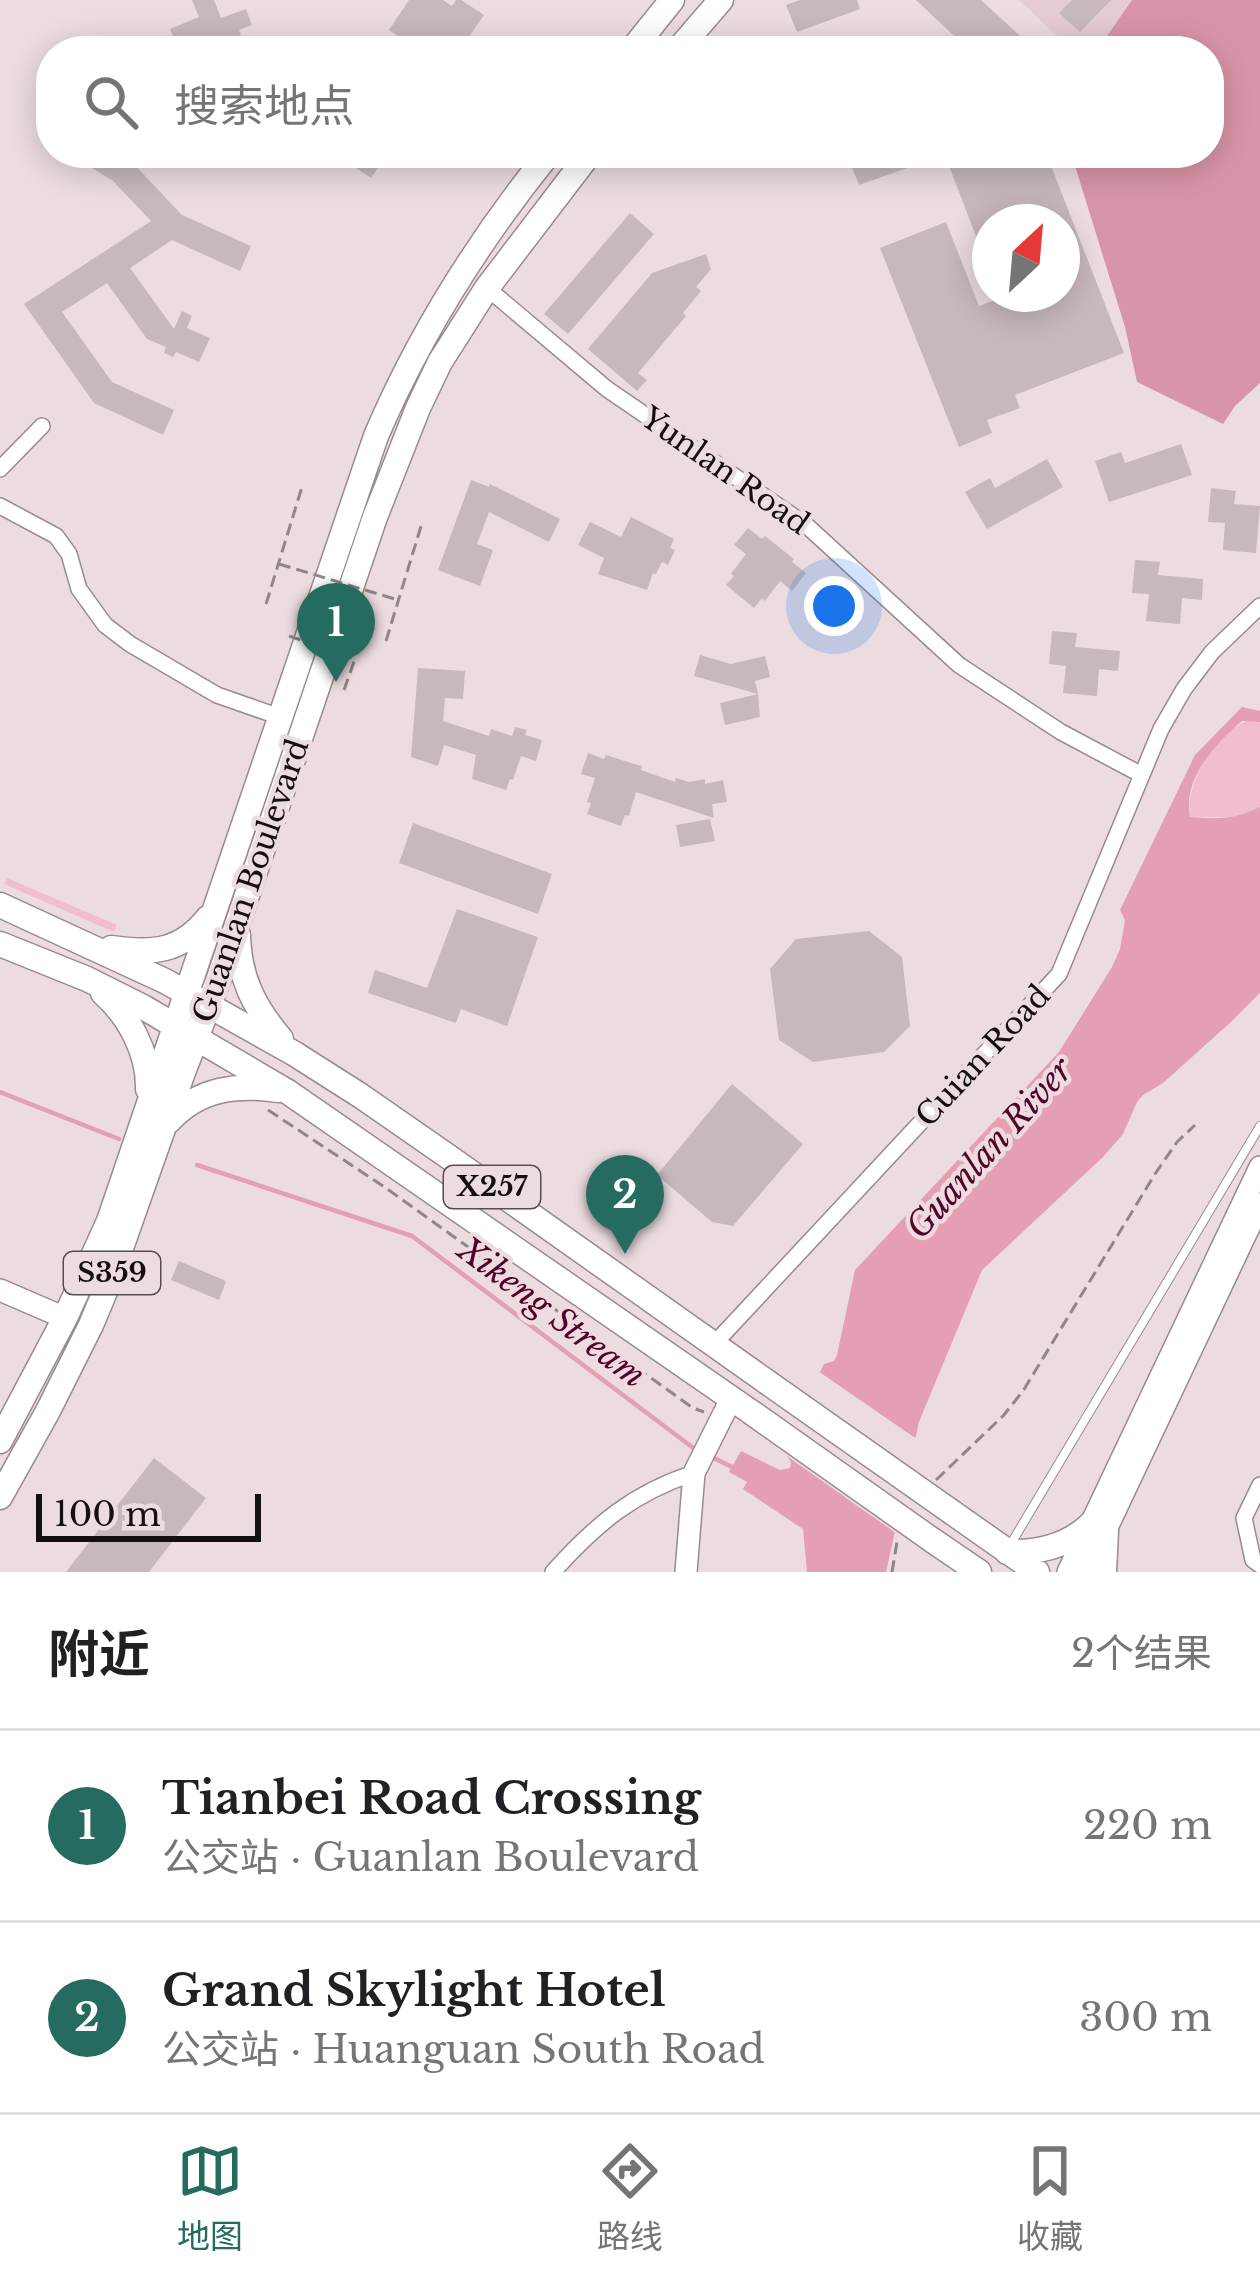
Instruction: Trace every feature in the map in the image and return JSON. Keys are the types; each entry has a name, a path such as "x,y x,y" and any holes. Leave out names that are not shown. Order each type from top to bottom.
{"main road":[{"path":"643,36 672,0"},
{"path":"690,36 721,0"},
{"name":"Guanlan Boulevard","path":"0,1497 91,1325 128,1233 174,1025 376,436 401,377 473,254 538,168"},
{"name":"Guanlan Boulevard","path":"0,1441 65,1318 155,1117 197,1038 405,439 440,362 487,288 579,168"},
{"path":"0,905 186,992"},
{"path":"76,939 118,949 170,948 194,934 216,905"},
{"path":"239,920 239,954 253,1002 295,1054"},
{"path":"0,944 87,980 174,1025"},
{"path":"87,980 110,1000 138,1043 155,1117 177,1111 204,1094 236,1088 288,1092"},
{"name":"X257","path":"186,992 361,1096 1036,1572"},
{"name":"X257","path":"174,1025 288,1092 731,1408 979,1572"},
{"path":"934,1542 955,1515"},
{"path":"1006,1552 1041,1550 1099,1527 1104,1572"}],"street":[{"name":"Yunlan Road","path":"487,288 607,388 806,526 958,665 1061,733 1140,774"},
{"path":"0,469 42,427"},
{"path":"0,506 56,536 69,554 79,590 105,625 130,644 217,695 280,717"},
{"name":"Cuian Road","path":"715,1343 1059,974 1160,729 1212,652 1260,606"},
{"path":"1068,1572 1099,1527 1254,1210 1260,1167"},
{"path":"0,1290 65,1318"},
{"path":"686,1572 700,1460 731,1408"},
{"path":"553,1572 609,1515 700,1460"},
{"path":"1260,1485 1244,1518 1252,1560 1260,1565"},
{"path":"1086,1572 1099,1527"}],"lane":[{"path":"1006,1552 1260,1126"}],"path":[{"path":"266,604 302,487"},
{"path":"386,641 422,523"},
{"path":"279,564 398,600"},
{"path":"289,636 355,659 344,690"},
{"path":"259,1105 382,1186 693,1408 731,1408"},
{"path":"930,1486 1003,1416 1023,1390 1155,1174 1195,1125"},
{"path":"892,1572 897,1540"}],"shaded area":[{"path":"1019,0 1132,0 1107,36 1057,36"},
{"path":"1132,0 1260,0 1260,383 1223,424 1137,382 1125,327 1076,168 1224,168 1224,36 1107,36"},
{"path":"1251,720 1260,722 1260,807 1241,817 1190,817 1192,789 1206,759 1227,734"},
{"path":"7,878 117,925 114,932 4,884"}],"water":[{"name":"Guanlan River","path":"1242,707 1260,711 1260,722 1242,721 1212,751 1196,776 1189,803 1190,817 1200,818 1234,816 1260,807 1260,993 1163,1083 1143,1095 1123,1134 1102,1158 982,1270 919,1422 886,1572 807,1572 803,1529 743,1489 747,1482 729,1472 741,1451 780,1470 790,1468 783,1450 824,1364 837,1355 855,1270 1059,1052 1112,967 1125,920 1120,910 1195,755"}],"pier":[{"path":"815,1369 921,1442 900,1536 777,1449"}],"building":[{"path":"192,0 214,0 221,18 246,9 252,25 239,30 238,36 173,36 170,29 199,17"},
{"path":"409,0 443,0 452,6 461,0 484,15 469,36 398,36 389,30"},
{"path":"800,0 857,0 860,9 797,32 786,5"},
{"path":"916,0 981,0 1020,36 954,36"},
{"path":"1072,0 1111,0 1080,32 1059,13"},
{"path":"92,168 138,168 182,215 251,246 240,271 172,240 130,268 174,329 182,311 192,316 187,328 210,338 199,362 176,352 173,357 164,353 166,347 147,339 107,283 62,312 112,382 174,410 163,435 94,403 24,304 151,221 113,181"},
{"path":"356,168 378,168 371,178"},
{"path":"852,168 907,168 859,185"},
{"path":"950,168 1052,168 1066,204 972,204 972,226"},
{"path":"630,213 654,234 568,334 544,314"},
{"path":"946,222 972,288 972,312 1080,312 1080,240 1124,353 1015,395 1020,408 987,420 992,433 959,447 880,248"},
{"path":"706,254 711,269 696,287 701,291 638,373 647,380 637,391 588,349 652,273"},
{"path":"1181,444 1192,475 1109,502 1095,461 1121,452 1125,463"},
{"path":"1047,459 1063,487 987,529 965,492 990,478 995,488"},
{"path":"471,480 490,484 560,519 549,542 489,512 477,544 493,550 480,586 438,570"},
{"path":"1211,488 1236,491 1234,504 1260,506 1256,553 1223,550 1225,523 1208,522"},
{"path":"631,517 674,539 668,565 662,562 647,590 598,574 604,558 578,545 590,522 621,537"},
{"path":"748,528 762,539 765,536 806,573 792,591 780,581 754,608 726,585 746,554 734,545"},
{"path":"1135,560 1160,562 1158,575 1203,579 1202,600 1182,598 1180,624 1146,621 1149,594 1132,593"},
{"path":"1052,631 1077,633 1075,647 1120,651 1118,671 1099,669 1097,696 1063,693 1066,666 1049,664"},
{"path":"700,655 731,664 765,656 770,677 755,681 758,694 694,676"},
{"path":"418,668 465,671 463,699 445,698 443,721 489,736 491,729 512,736 515,727 542,740 536,761 521,756 506,790 472,779 476,755 444,745 438,766 411,757"},
{"path":"758,694 760,717 725,725 720,703"},
{"path":"588,753 642,766 641,770 675,782 676,778 705,779 705,784 723,780 727,802 712,804 714,818 636,792 621,826 587,814 595,778 581,774"},
{"path":"710,819 715,841 680,847 676,825"},
{"path":"413,823 552,874 538,914 399,863"},
{"path":"457,909 538,937 507,1026 461,1009 456,1023 368,993 375,970 427,988"},
{"path":"869,931 902,957 910,1026 884,1052 813,1062 779,1040 770,969 796,939"},
{"path":"732,1084 803,1144 733,1226 712,1222 657,1175"},
{"path":"179,1261 226,1281 219,1300 171,1280"},
{"path":"154,1458 206,1498 149,1572 66,1572"}],"waterway":[{"name":"Xikeng Stream","path":"0,1092 119,1139"},
{"name":"Xikeng Stream","path":"197,1165 412,1236 696,1450"},
{"name":"Xikeng Stream","path":"712,1457 734,1468"}],"place":[{"name":"Tianbei Road Crossing","path":"336,682"},
{"name":"Grand Skylight Hotel","path":"625,1254"}]}
